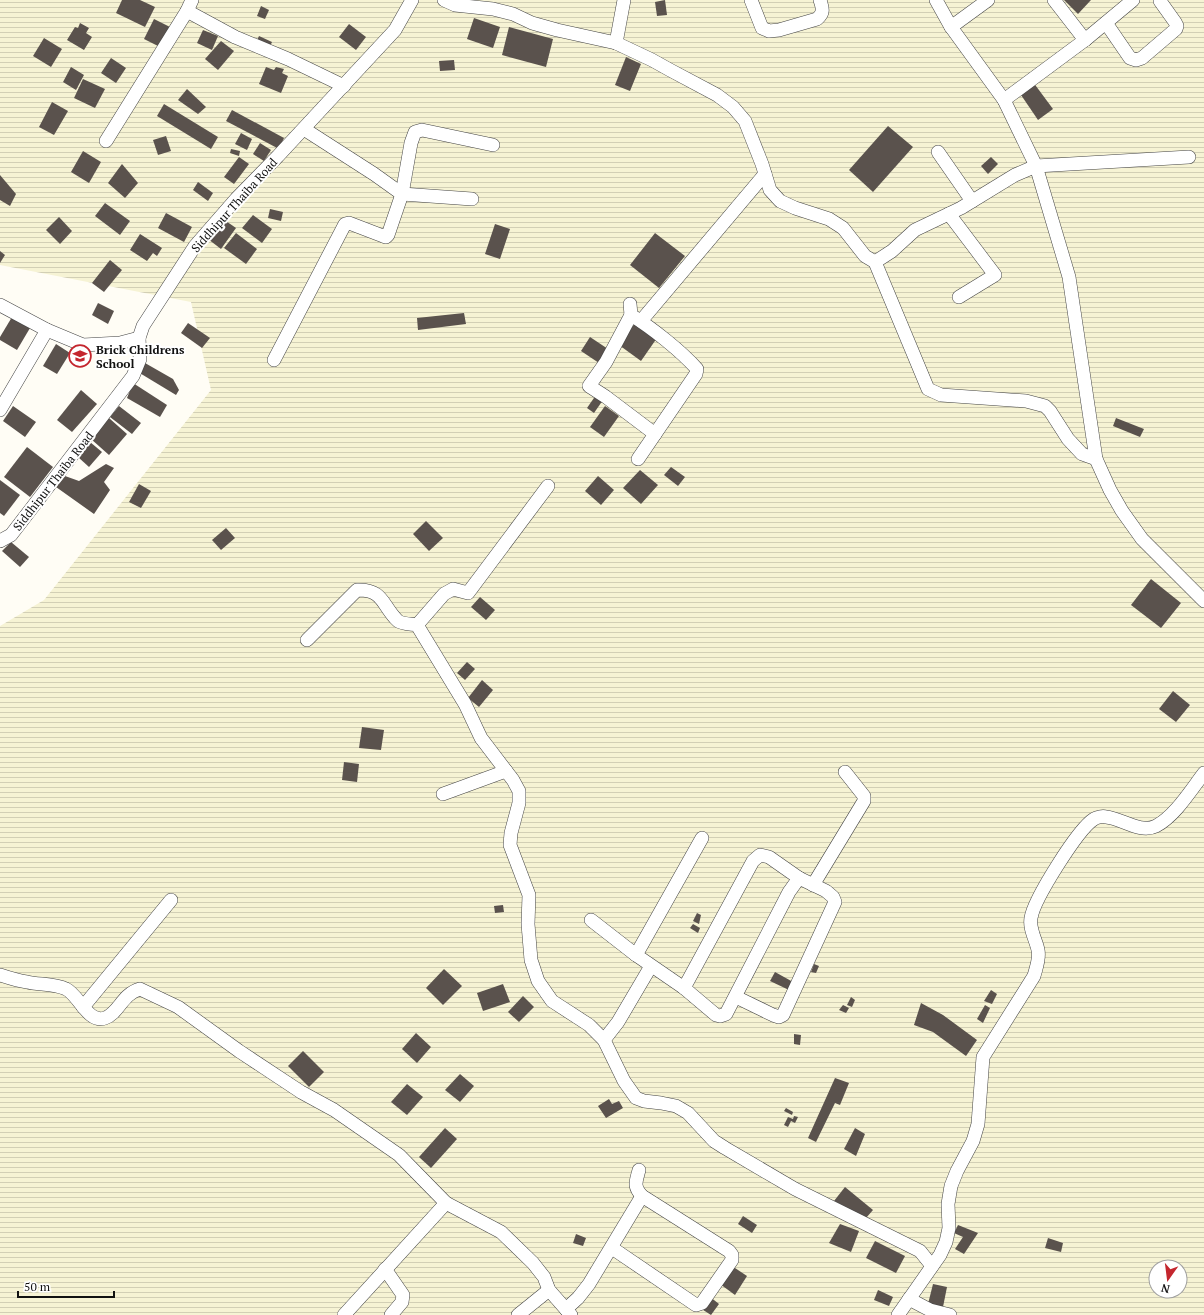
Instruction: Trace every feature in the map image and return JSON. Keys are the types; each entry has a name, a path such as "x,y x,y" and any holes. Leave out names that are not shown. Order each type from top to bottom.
{"street":[{"name":"Siddhipur Thaiba Road","path":"0,541 11,535 133,376 140,360 139,338 143,326 195,246 236,199 304,129 395,30 412,0"},
{"path":"444,0 455,5 493,9 513,14 532,23 557,30 616,43 652,60 717,95 733,107 746,121 770,190 780,201 795,208 829,219 842,228 865,256 875,262 928,389 941,395 1026,401 1045,406 1050,411 1068,439 1082,454 1096,459"},
{"path":"616,43 624,0"},
{"path":"751,0 762,28 769,31 779,30 817,19 822,15 823,9 820,0"},
{"path":"936,0 951,27 1004,100 1036,166 1069,277 1096,459 1110,490 1122,511 1142,539 1204,601"},
{"path":"951,27 988,0"},
{"path":"1054,0 1085,40"},
{"path":"1106,23 1130,58 1136,60 1142,58 1176,29 1177,26 1160,1"},
{"path":"1004,100 1085,40 1106,23 1125,3"},
{"path":"106,141 190,6 235,37 288,59 344,86"},
{"path":"304,129 402,194 472,199"},
{"path":"274,360 345,224 349,223 386,237 388,235 402,194 411,143 415,132 422,130 493,145"},
{"path":"938,152 972,201"},
{"path":"875,262 892,251 915,230 949,214 1015,175 1036,166 1189,157"},
{"path":"655,434 589,386 606,362 634,313 765,174"},
{"path":"949,214 996,275 959,297"},
{"path":"0,305 47,330 83,345 120,343 139,338"},
{"path":"634,313 690,360 697,369 696,374 638,459"},
{"path":"0,410 47,330"},
{"path":"417,625 444,594 452,589 468,593 548,486"},
{"path":"307,640 357,590 366,590 376,594 399,622 417,625 465,704 481,738 514,780 519,791 519,803 511,833 510,845 529,894 528,924 532,960 538,981 552,1001 589,1025 604,1040 624,1081 636,1098 644,1101 676,1106 688,1113 714,1141 725,1148 795,1189 920,1251 932,1266"},
{"path":"443,794 506,771"},
{"path":"813,885 864,801 864,796 845,772"},
{"path":"898,1315 940,1255 946,1242 949,1228 948,1204 951,1186 957,1170 973,1141 978,1124 983,1056 1034,976 1038,962 1039,950 1034,938 1031,918 1036,904 1052,874 1074,839 1095,818 1106,817 1142,828 1154,827 1169,818 1204,773"},
{"path":"636,955 702,838"},
{"path":"684,988 753,860 760,855 769,857 799,878 826,891 833,897 835,902 783,1015 779,1017 773,1015 736,997"},
{"path":"591,920 651,966 684,988 716,1015 720,1016 726,1014 736,997 789,892 799,878"},
{"path":"83,1007 171,900"},
{"path":"604,1040 618,1022 651,966"},
{"path":"0,975 27,982 66,989 73,994 89,1014 97,1018 104,1018 110,1015 128,995 134,991 140,990 178,1007 239,1051 301,1092 334,1110 399,1155 446,1203 501,1232 533,1263 544,1277 549,1290 568,1312 589,1284 612,1248 642,1196"},
{"path":"612,1248 696,1305 702,1303 732,1260 732,1255 729,1251 642,1196 637,1190 636,1186 639,1170"},
{"path":"344,1315 446,1203"},
{"path":"385,1269 403,1295 402,1302 391,1315"},
{"path":"518,1315 549,1290"},
{"path":"909,1299 930,1310 950,1315"}],"shaded area":[{"path":"0,0 1204,0 1204,1315 0,1315 0,626 44,600 211,390 191,302 0,265"}],"building":[{"path":"122,0 140,0 155,7 145,27 116,13"},
{"path":"665,0 667,15 657,16 655,2"},
{"path":"1064,0 1091,0 1078,14"},
{"path":"261,6 269,10 265,19 257,16"},
{"path":"474,18 500,27 493,48 467,39"},
{"path":"154,19 170,27 160,47 144,39"},
{"path":"80,23 89,28 86,33 92,37 84,50 67,40 75,27 78,28"},
{"path":"349,24 366,37 356,50 339,37"},
{"path":"509,27 553,39 546,67 502,55"},
{"path":"203,30 218,36 212,50 197,43"},
{"path":"259,36 272,42 266,55 253,49"},
{"path":"44,38 62,49 51,67 33,56"},
{"path":"221,41 234,51 218,70 205,59"},
{"path":"626,57 641,64 630,91 615,85"},
{"path":"111,58 126,68 116,83 101,73"},
{"path":"454,60 455,70 440,71 439,61"},
{"path":"71,67 84,75 76,90 63,82"},
{"path":"266,67 274,70 276,67 284,69 282,73 288,76 281,93 259,84"},
{"path":"83,79 105,89 95,108 74,98"},
{"path":"1033,82 1053,109 1038,120 1019,92"},
{"path":"187,89 206,107 198,114 178,100"},
{"path":"52,102 68,111 54,135 39,127"},
{"path":"164,104 218,137 211,149 157,116"},
{"path":"232,110 284,138 279,149 226,121"},
{"path":"888,126 913,147 873,192 849,170"},
{"path":"241,133 252,139 247,150 235,144"},
{"path":"166,136 171,151 158,155 153,140"},
{"path":"260,143 271,150 264,161 253,154"},
{"path":"231,149 240,151 239,156 230,153"},
{"path":"83,151 101,162 89,183 71,172"},
{"path":"239,157 249,164 234,184 224,177"},
{"path":"991,157 998,164 988,174 981,166"},
{"path":"122,164 138,183 125,198 108,183"},
{"path":"0,175 16,194 10,206 0,200"},
{"path":"198,182 213,193 208,201 193,190"},
{"path":"105,203 130,221 120,235 95,216"},
{"path":"270,209 283,212 281,221 268,218"},
{"path":"166,213 192,227 184,242 158,228"},
{"path":"253,215 272,229 262,243 242,228"},
{"path":"59,217 72,231 60,244 46,230"},
{"path":"223,219 236,228 221,249 208,239"},
{"path":"495,224 510,229 500,259 485,254"},
{"path":"236,233 257,249 246,264 224,248"},
{"path":"655,233 685,256 659,288 630,265"},
{"path":"140,234 162,248 157,256 153,253 147,261 130,250"},
{"path":"0,251 5,255 0,263"},
{"path":"110,260 122,270 104,292 92,283"},
{"path":"98,303 114,311 108,324 92,315"},
{"path":"464,313 466,324 418,330 417,318"},
{"path":"12,317 30,328 17,350 0,340 0,337"},
{"path":"188,323 210,338 202,348 181,333"},
{"path":"635,323 657,338 641,361 619,345"},
{"path":"590,337 608,349 599,363 581,351"},
{"path":"56,344 70,353 57,374 43,366"},
{"path":"145,363 173,379 179,390 176,395 138,372"},
{"path":"133,383 167,405 160,417 127,398"},
{"path":"81,390 97,404 72,432 57,420"},
{"path":"596,395 603,400 594,413 587,408"},
{"path":"13,406 36,422 25,437 3,421"},
{"path":"119,406 141,423 132,434 110,417"},
{"path":"605,406 619,416 604,437 590,427"},
{"path":"109,418 127,434 109,455 91,439"},
{"path":"1116,418 1144,429 1140,437 1113,426"},
{"path":"90,442 102,452 89,467 78,457"},
{"path":"27,447 53,467 30,497 4,477"},
{"path":"106,464 114,468 104,482 110,490 94,514 56,487 65,476 79,481"},
{"path":"671,467 685,477 678,486 664,475"},
{"path":"640,470 658,485 641,504 623,488"},
{"path":"598,476 614,490 601,505 585,491"},
{"path":"0,480 20,495 4,516 0,513"},
{"path":"139,484 151,491 141,508 129,502"},
{"path":"426,521 443,538 429,551 413,534"},
{"path":"226,528 235,538 221,550 212,540"},
{"path":"11,542 29,557 20,567 2,551"},
{"path":"1151,579 1181,603 1161,628 1131,605"},
{"path":"480,597 495,610 486,620 471,607"},
{"path":"467,662 475,669 465,680 457,673"},
{"path":"482,680 493,690 479,707 468,698"},
{"path":"1173,691 1190,705 1176,722 1159,709"},
{"path":"362,727 384,730 381,750 359,748"},
{"path":"344,762 359,764 357,782 342,780"},
{"path":"503,905 504,912 495,913 494,906"},
{"path":"697,913 701,915 699,924 693,921"},
{"path":"693,924 700,928 698,933 690,928"},
{"path":"814,964 819,966 816,973 811,972"},
{"path":"444,969 462,986 443,1005 426,988"},
{"path":"775,972 793,982 789,990 770,981"},
{"path":"503,984 510,1002 483,1011 477,993"},
{"path":"991,990 997,994 992,1004 984,1001"},
{"path":"523,996 534,1007 519,1022 508,1012"},
{"path":"851,997 855,1000 852,1007 847,1005"},
{"path":"921,1003 943,1015 977,1040 966,1056 933,1032 914,1025"},
{"path":"843,1005 849,1008 846,1013 839,1010"},
{"path":"985,1005 990,1008 983,1023 977,1019"},
{"path":"416,1033 431,1047 417,1063 402,1049"},
{"path":"794,1034 801,1035 800,1045 794,1044"},
{"path":"303,1051 324,1072 309,1087 288,1066"},
{"path":"460,1074 474,1086 460,1102 445,1090"},
{"path":"835,1078 849,1083 840,1105 835,1103 816,1142 808,1138"},
{"path":"407,1084 423,1097 407,1115 391,1102"},
{"path":"609,1099 612,1104 619,1101 623,1108 606,1118 598,1106"},
{"path":"786,1108 793,1112 792,1115 784,1111"},
{"path":"794,1116 798,1117 795,1123 791,1121 788,1127 784,1125 788,1117 793,1119"},
{"path":"445,1128 457,1139 431,1168 419,1157"},
{"path":"855,1128 865,1134 856,1156 844,1149"},
{"path":"845,1187 873,1210 866,1218 834,1201"},
{"path":"743,1216 757,1225 752,1233 738,1224"},
{"path":"840,1224 859,1231 851,1252 829,1243"},
{"path":"958,1225 978,1233 964,1254 955,1249 963,1237 954,1233"},
{"path":"576,1234 586,1238 583,1246 573,1243"},
{"path":"1048,1238 1063,1243 1061,1252 1045,1248"},
{"path":"875,1241 905,1256 896,1273 866,1258"},
{"path":"732,1266 747,1276 735,1295 720,1284"},
{"path":"933,1284 947,1287 943,1307 928,1304"},
{"path":"878,1290 893,1297 889,1306 874,1300"},
{"path":"709,1296 719,1304 711,1315 700,1308"}],"place":[{"name":"Brick Childrens School","path":"80,356"}]}
